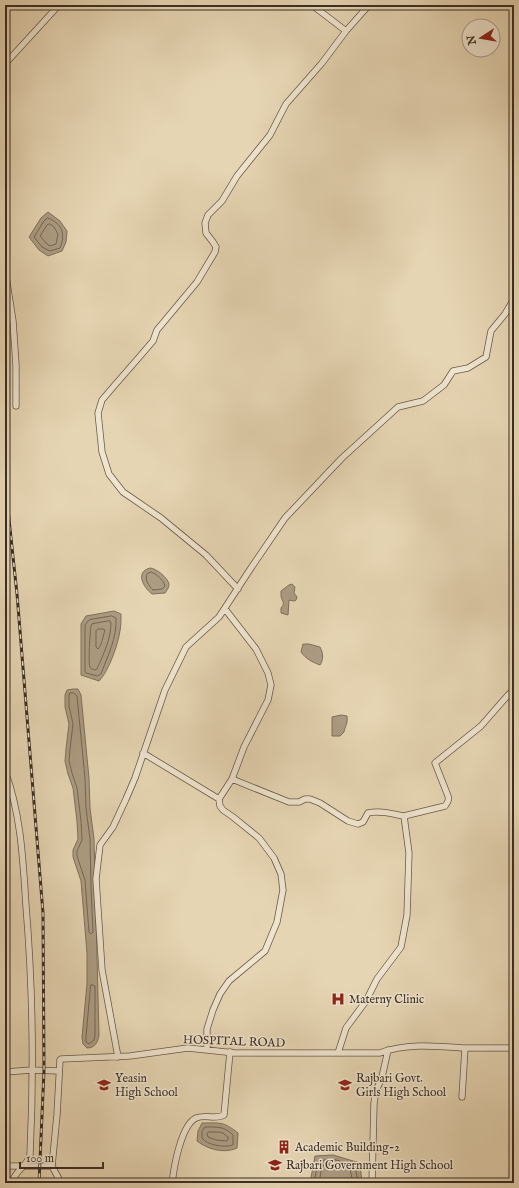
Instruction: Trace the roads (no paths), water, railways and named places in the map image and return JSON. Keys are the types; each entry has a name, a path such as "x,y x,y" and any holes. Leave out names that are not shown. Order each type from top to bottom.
{"street":[{"path":"5,64 59,5"},
{"path":"312,5 346,31"},
{"path":"238,589 206,555 161,518 123,492 109,474 102,452 98,413 102,400 153,341 157,330 197,282 215,252 216,247 206,233 205,223 208,215 222,201 237,176 270,135 286,104 322,63 346,31 369,5"},
{"path":"5,270 16,365 16,406"},
{"path":"118,1057 102,970 96,880 100,845 113,827 123,806 135,778 165,690 186,647 219,617 285,518 342,458 398,407 423,401 444,385 453,371 468,368 486,357 491,331 505,314 514,299"},
{"path":"207,1050 207,1029 220,994 229,981 265,951 277,922 283,890 281,874 274,858 259,838 220,806 219,799 232,779 244,747 268,700 271,685 268,672 256,649 225,609"},
{"path":"232,779 289,802 299,802 305,799 310,799 320,803 348,821 358,824 363,822 368,813 378,812 404,816 445,806 449,799 436,763 481,726 508,694 514,690"},
{"path":"143,752 219,799"},
{"path":"5,771 12,788 19,823 30,957 33,1025 30,1155 25,1166 13,1177 12,1183"},
{"path":"338,1053 346,1028 366,1001 378,979 401,947 406,915 409,853 404,816"},
{"name":"HOSPITAL ROAD","path":"60,1071 61,1059 118,1057 188,1048 230,1052 338,1053 380,1053 388,1050 424,1047 514,1048"},
{"path":"462,1097 465,1048"},
{"path":"372,1183 374,1104 376,1091 382,1077 388,1050"},
{"path":"172,1183 179,1147 186,1127 191,1121 198,1117 222,1117 224,1115 230,1052"},
{"path":"5,1072 32,1070 60,1071 52,1166 61,1183"},
{"path":"5,1166 52,1166"}],"water":[{"path":"48,212 60,221 67,231 66,242 62,251 48,256 39,250 29,237 41,218"},
{"path":"150,568 158,571 168,582 169,587 165,593 152,594 143,584 143,573 145,570"},
{"path":"292,584 295,587 294,593 297,597 294,601 289,600 288,615 281,613 283,604 281,591"},
{"path":"114,611 121,614 120,629 110,664 99,681 81,675 81,624 86,616"},
{"path":"303,644 320,647 323,656 320,665 309,660 301,652"},
{"path":"78,689 81,695 94,839 99,1035 96,1044 87,1048 83,1044 82,1037 87,984 87,953 81,881 73,857 73,850 78,839 77,821 73,788 65,761 69,724 65,707 65,695 67,690"},
{"path":"341,715 347,716 347,723 344,732 340,736 332,736 332,717"},
{"path":"202,1123 213,1123 229,1126 238,1133 237,1148 221,1151 197,1141 198,1131"},
{"path":"333,1155 360,1163 362,1183 310,1183 315,1156"}],"railway":[{"path":"5,482 17,594 43,913 44,1070 39,1183"}],"place":[{"name":"Materny Clinic","path":"338,999"},
{"name":"Yeasin High School","path":"104,1085"},
{"name":"Rajbari Govt. Girls High School","path":"345,1085"},
{"name":"Academic Building-2","path":"284,1147"},
{"name":"Rajbari Government High School","path":"275,1165"}]}
